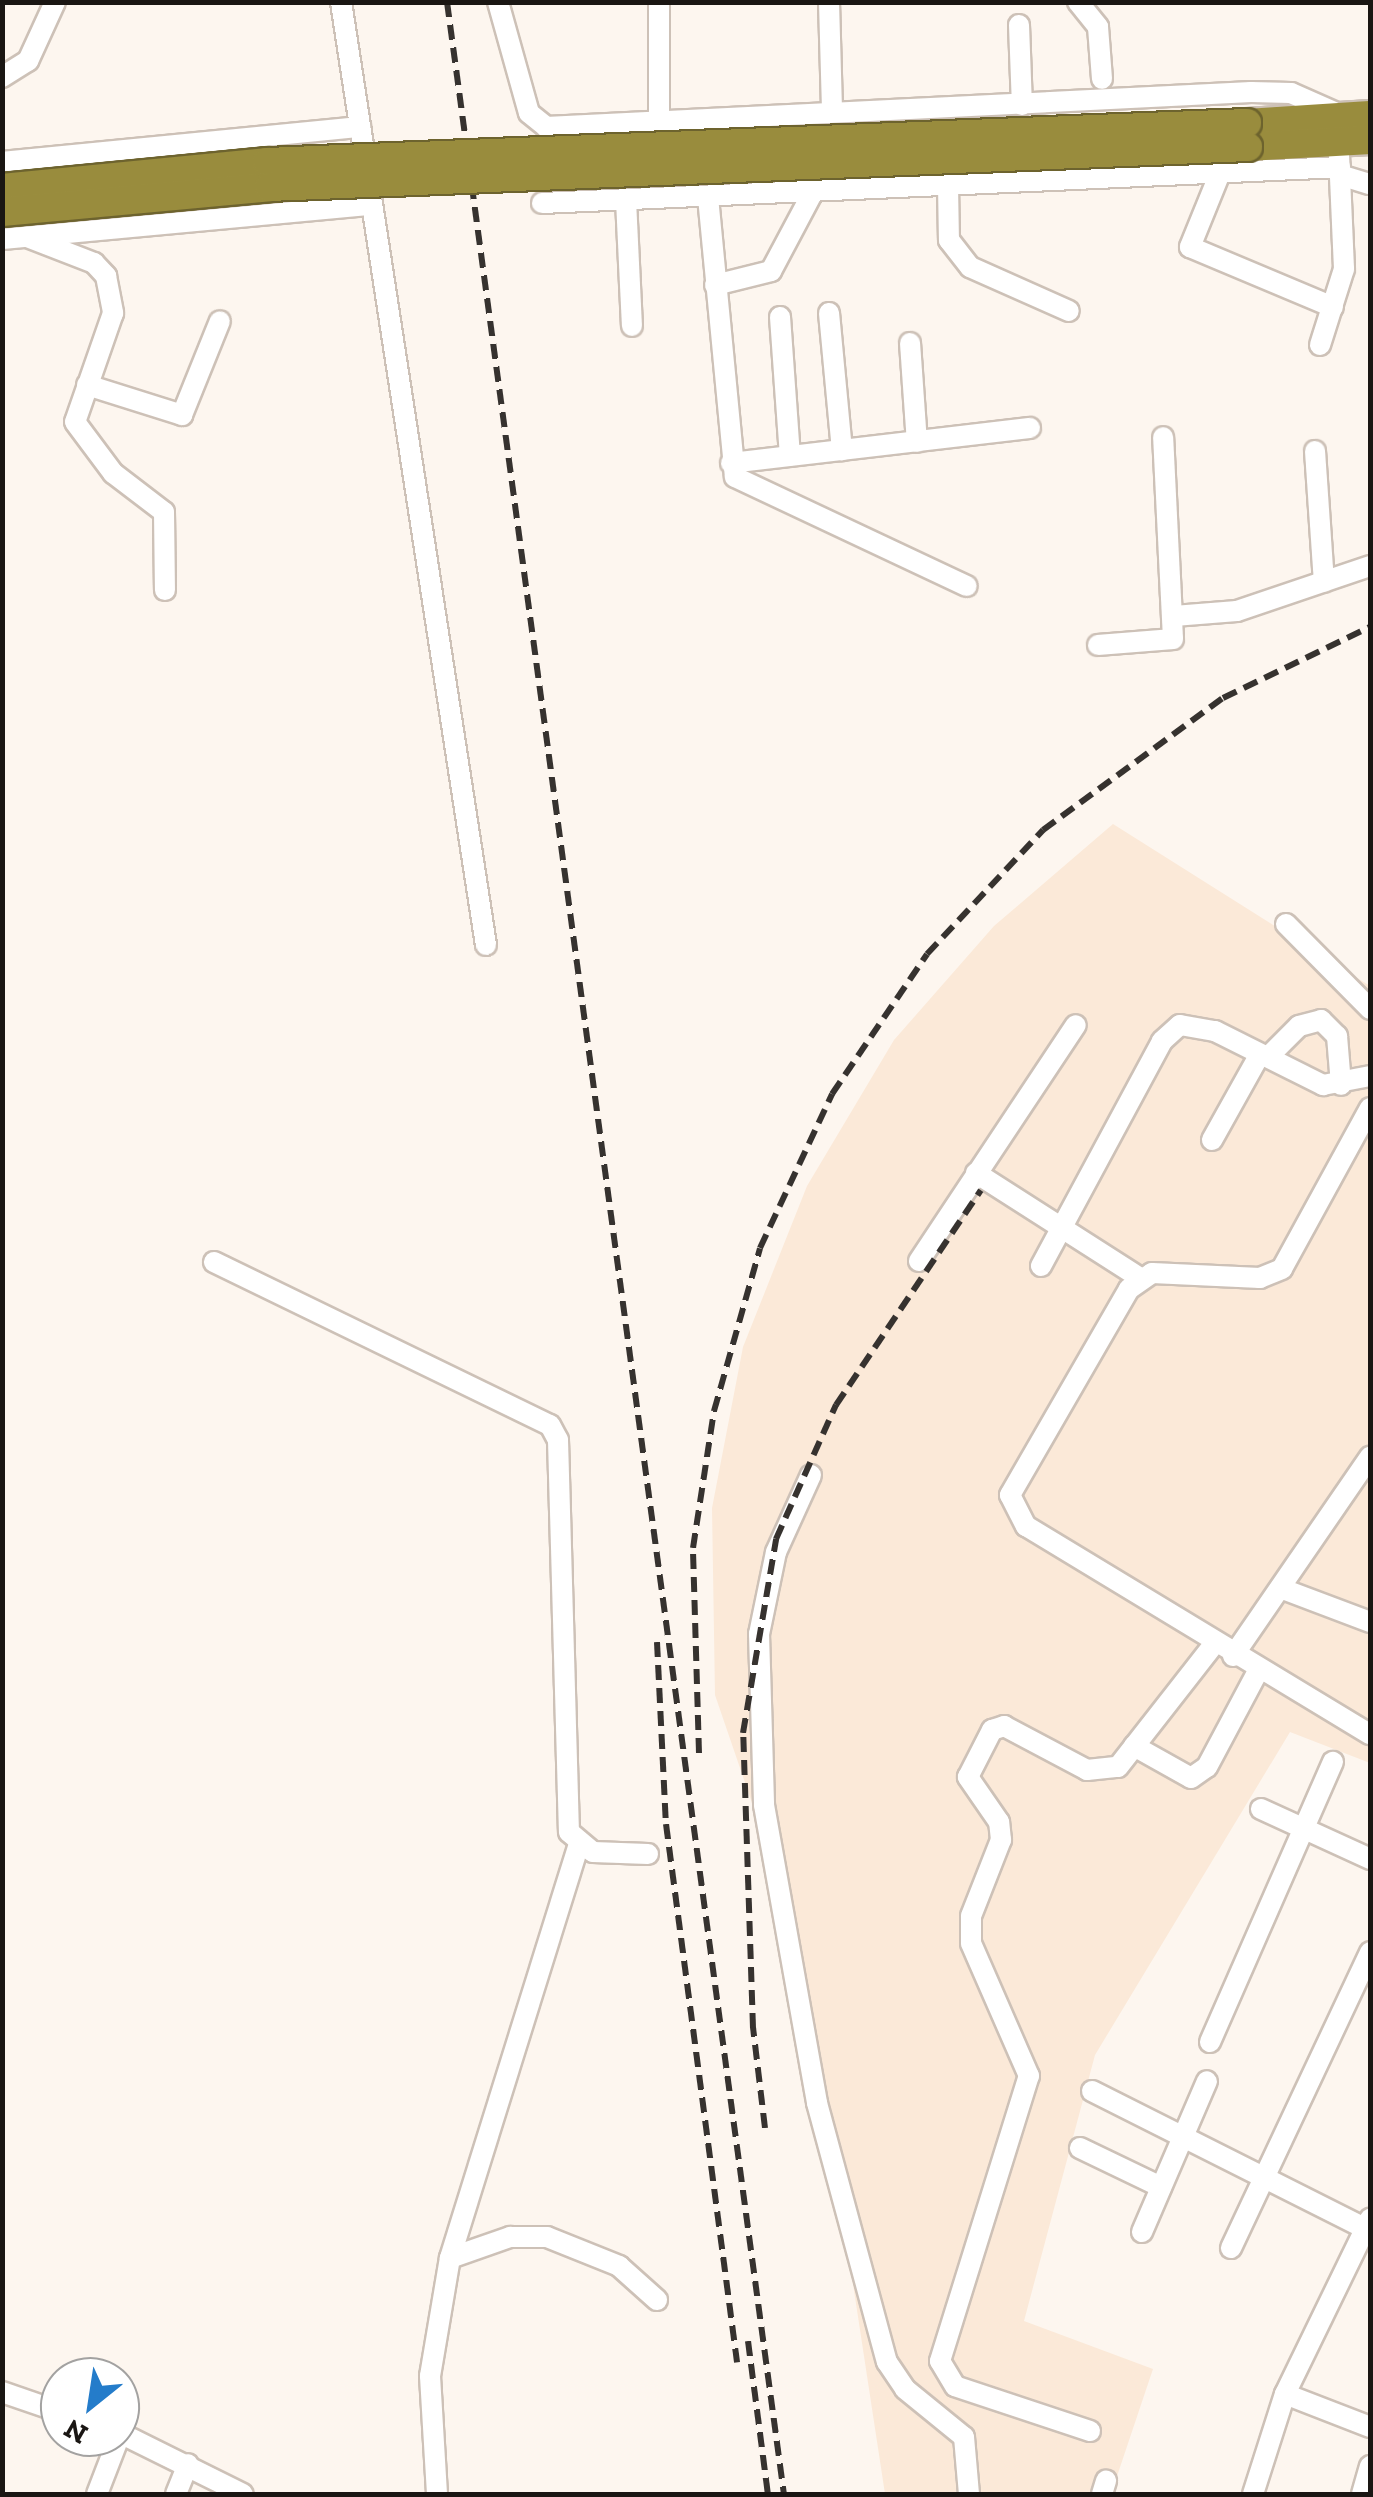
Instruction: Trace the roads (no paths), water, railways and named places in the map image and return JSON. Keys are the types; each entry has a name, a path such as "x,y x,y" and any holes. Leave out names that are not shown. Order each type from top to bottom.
{"highway":[{"path":"2,212 288,186 1248,135"},
{"path":"2,188 305,160 1248,135 1370,140"}],"street":[{"path":"2,77 28,61 55,2"},
{"path":"341,2 486,945"},
{"path":"498,2 536,123 658,122 1291,93 1345,139 1370,184"},
{"path":"658,122 659,2"},
{"path":"829,2 832,112"},
{"path":"1078,2 1098,27 1102,79"},
{"path":"1019,26 1022,106"},
{"path":"2,162 360,126"},
{"path":"542,203 1220,172 1345,139"},
{"path":"1320,345 1334,307 1346,249 1345,139"},
{"path":"1220,172 1190,247 1334,307"},
{"path":"948,185 949,240 970,267 1069,312"},
{"path":"715,285 772,270 813,192"},
{"path":"708,196 730,463 744,486 967,586"},
{"path":"626,200 632,326"},
{"path":"2,239 371,204"},
{"path":"28,236 94,263 106,276 113,313 87,384 78,432 98,445 113,473 164,512 165,590"},
{"path":"829,313 842,450"},
{"path":"780,317 790,456"},
{"path":"87,384 182,415 220,321"},
{"path":"910,343 917,442"},
{"path":"730,463 1030,428"},
{"path":"1098,645 1169,642 1174,616 1163,437"},
{"path":"1314,452 1324,582"},
{"path":"1174,616 1237,611 1370,566"},
{"path":"1286,924 1370,1009"},
{"path":"1212,1140 1264,1056 1299,1026 1320,1020 1337,1036 1341,1085"},
{"path":"919,1260 1076,1025"},
{"path":"1041,1266 1162,1042 1180,1025 1215,1031 1322,1085 1341,1085 1370,1076"},
{"path":"976,1174 1140,1278 1170,1272 1260,1278 1282,1269 1370,1108"},
{"path":"214,1262 550,1425 566,1652 564,1772 578,1846 450,2258 430,2376 437,2494"},
{"path":"1140,1278 1016,1481 1013,1511 1233,1656 1370,1734"},
{"path":"1233,1656 1370,1457"},
{"path":"812,1475 776,1552 759,1634 764,1805 817,2104 886,2362 905,2389 964,2437 968,2494"},
{"path":"1280,1588 1370,1622"},
{"path":"1090,2431 955,2386 940,2361 1029,2076 971,1943 971,1916 1001,1840 999,1822 968,1777 992,1730 1004,1726 1104,1774 1134,1746 1214,1644"},
{"path":"1134,1746 1191,1778 1207,1767 1258,1671"},
{"path":"1210,2042 1333,1762"},
{"path":"1261,1809 1370,1859"},
{"path":"578,1846 648,1854"},
{"path":"1230,2248 1268,2180 1370,1952"},
{"path":"1142,2232 1208,2081"},
{"path":"1092,2091 1369,2226 1285,2394 1253,2494"},
{"path":"1080,2148 1161,2187"},
{"path":"450,2258 510,2237 547,2238 620,2266 656,2300"},
{"path":"2,2392 40,2405"},
{"path":"1285,2394 1370,2426"},
{"path":"140,2443 243,2494"},
{"path":"97,2494 111,2457"},
{"path":"176,2494 188,2464"},
{"path":"1362,2494 1370,2466"}],"railway":[{"path":"447,2 784,2494"},
{"path":"699,1753 693,1548 714,1411 760,1248 832,1094 927,954 1043,830 1223,698 1370,627"},
{"path":"765,2128 753,2028 743,1733 776,1539 836,1405 981,1190"},
{"path":"657,1642 666,1824 737,2362"},
{"path":"748,2341 768,2494"}]}
